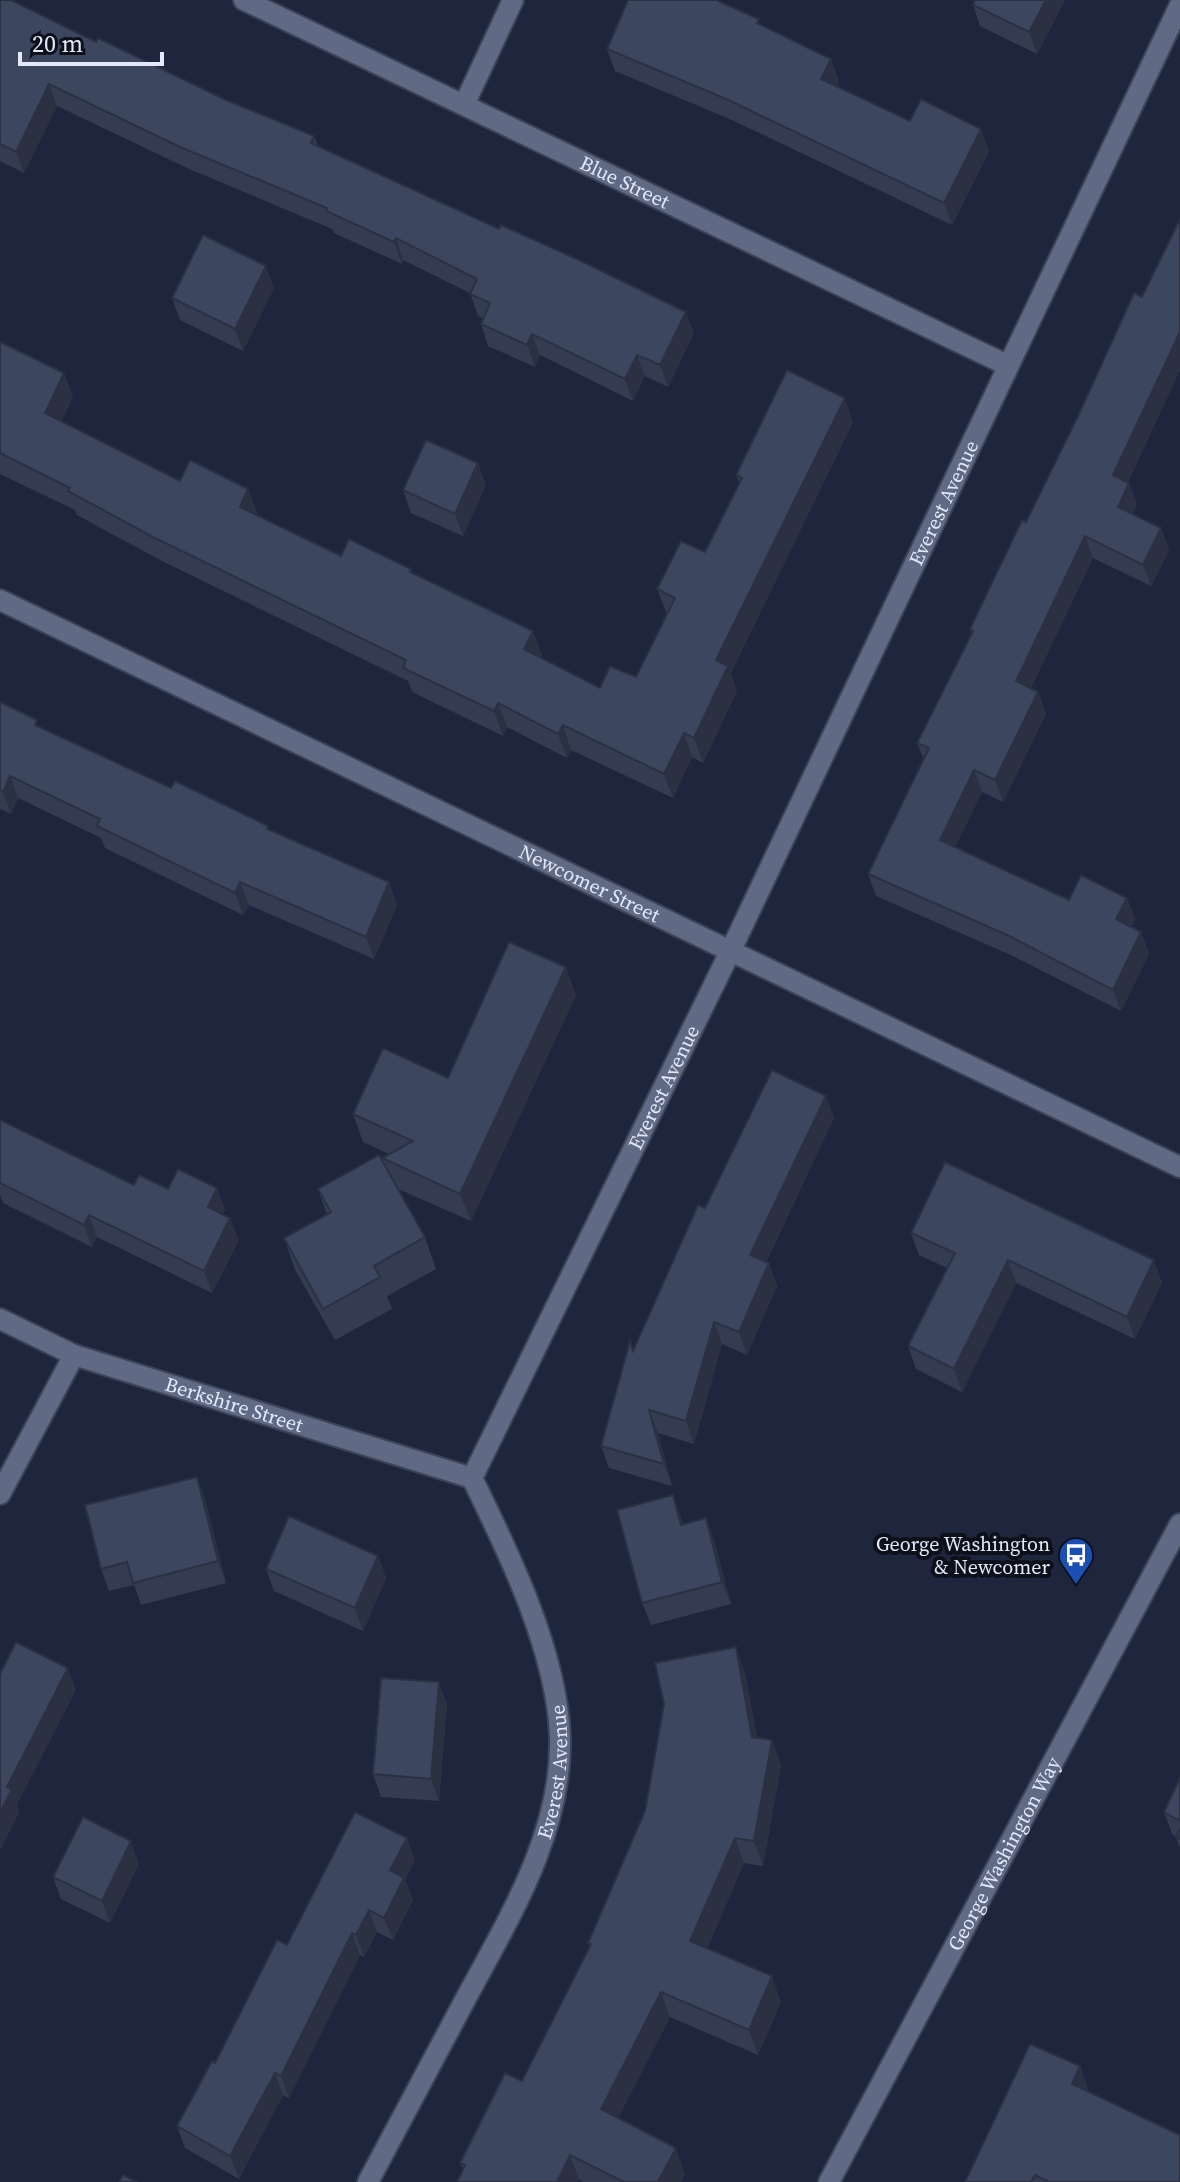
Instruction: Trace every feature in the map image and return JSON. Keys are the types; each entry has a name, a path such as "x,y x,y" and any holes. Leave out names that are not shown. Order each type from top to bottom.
{"street":[{"name":"Blue Street","path":"244,0 1007,365"},
{"path":"464,105 513,0"},
{"name":"Everest Avenue","path":"368,2182 526,1886 553,1808 560,1735 550,1675 503,1540 472,1478 730,952 1180,5"},
{"name":"Newcomer Street","path":"0,600 1180,1167"},
{"name":"Berkshire Street","path":"0,1319 74,1355 472,1478"},
{"path":"0,1494 74,1355"},
{"name":"George Washington Way","path":"829,2182 1180,1524"}],"building":[{"path":"0,0 11,0 96,42 98,38 226,100 314,136 311,143 499,229 501,225 579,260 686,312 660,365 637,355 625,379 532,334 527,345 481,324 490,303 470,294 477,279 396,238 394,242 326,211 327,208 180,147 49,84 16,152 0,144"},
{"path":"628,0 716,0 759,19 757,23 831,59 821,79 910,121 921,99 981,129 944,203 724,98 607,49"},
{"path":"975,0 1046,0 1029,32 973,5"},
{"path":"1180,219 1180,332 1113,475 1129,483 1118,507 1161,528 1143,565 1085,536 1016,681 1038,692 995,780 974,770 940,840 1069,900 1081,875 1127,898 1116,919 1141,932 1113,990 1005,934 868,874 929,748 917,743 973,631 970,629 1022,520 1026,522 1079,414 1134,293 1142,297"},
{"path":"203,235 266,266 235,329 172,298"},
{"path":"0,342 64,373 45,413 180,481 190,460 248,489 240,507 341,556 349,539 411,569 410,572 533,631 524,649 600,688 610,666 636,677 675,598 657,589 681,541 705,552 742,478 736,475 787,370 845,398 716,660 728,666 694,738 684,733 664,774 563,725 558,734 498,703 494,711 403,668 406,660 153,537 68,491 70,488 0,453"},
{"path":"426,440 478,463 455,514 403,490"},
{"path":"0,702 37,720 35,725 171,788 175,781 268,826 267,829 389,882 366,937 240,882 235,893 97,826 100,819 10,776 3,792 0,790"},
{"path":"509,942 566,967 460,1194 382,1158 413,1141 353,1114 383,1048 448,1078"},
{"path":"772,1070 826,1096 750,1255 769,1263 739,1332 714,1322 686,1421 649,1410 664,1464 601,1446 630,1341 633,1351 698,1205 705,1208"},
{"path":"0,1120 134,1185 139,1175 168,1189 178,1169 217,1188 208,1207 230,1218 204,1271 89,1215 84,1225 0,1183"},
{"path":"379,1155 425,1237 374,1266 380,1277 323,1309 284,1238 331,1212 318,1189"},
{"path":"945,1162 1154,1260 1127,1317 1008,1260 954,1369 908,1346 955,1253 911,1233"},
{"path":"197,1477 218,1561 133,1583 127,1562 101,1569 85,1505"},
{"path":"673,1495 681,1525 706,1518 722,1582 642,1603 617,1510"},
{"path":"289,1516 378,1556 355,1608 266,1569"},
{"path":"16,1642 68,1668 7,1787 12,1789 0,1813 0,1674"},
{"path":"736,1647 752,1737 772,1740 754,1841 735,1838 690,1941 772,1976 749,2030 661,1992 601,2109 676,2148 658,2182 624,2182 570,2155 557,2182 457,2182 465,2165 460,2163 505,2073 522,2081 591,1944 588,1943 645,1811 664,1704 655,1663"},
{"path":"381,1678 439,1682 431,1779 373,1774"},
{"path":"1180,1778 1180,1821 1164,1812"},
{"path":"355,1812 407,1838 390,1870 404,1878 384,1918 369,1910 356,1935 352,1933 281,2076 275,2073 230,2156 177,2126 212,2061 215,2063 277,1940 287,1945"},
{"path":"83,1817 131,1841 102,1901 53,1877"},
{"path":"1030,2044 1080,2066 1072,2084 1180,2135 1180,2182 1049,2182 1035,2175 1031,2182 965,2182"},
{"path":"123,2175 137,2182 119,2182"}],"place":[{"name":"George Washington & Newcomer","path":"1076,1586"}]}
